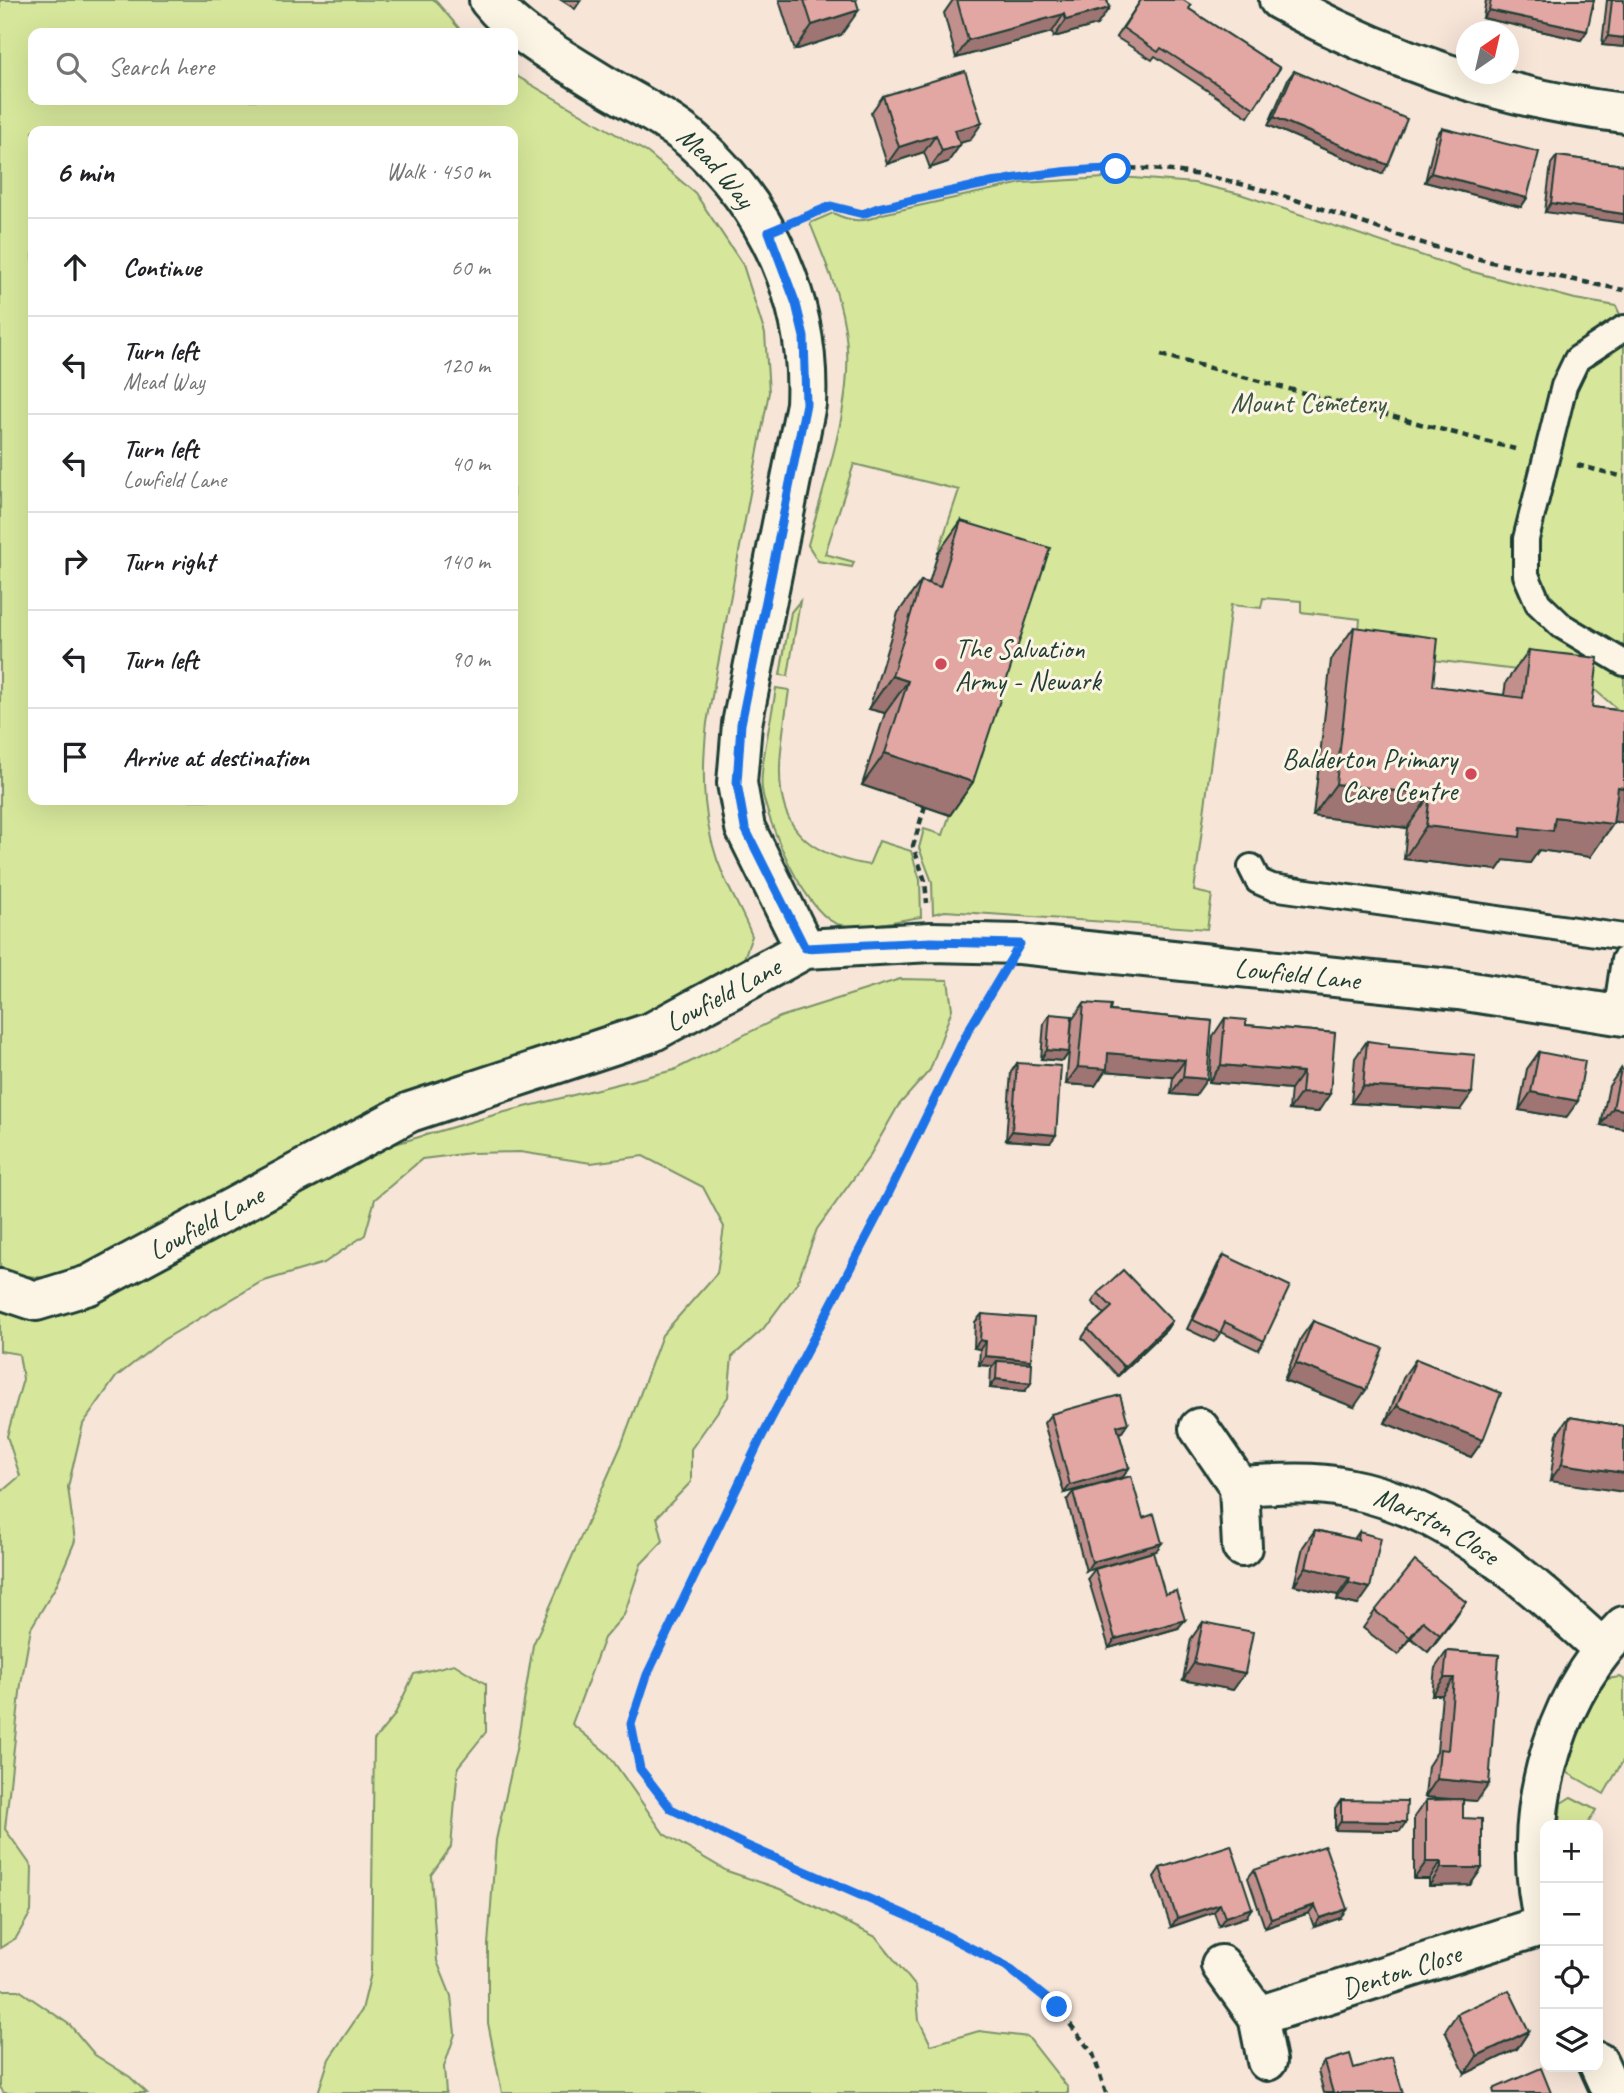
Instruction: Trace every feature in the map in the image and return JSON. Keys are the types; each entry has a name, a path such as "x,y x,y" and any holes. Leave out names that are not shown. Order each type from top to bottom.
{"street":[{"name":"Mead Way","path":"489,0 528,37 691,139 728,175 769,232 796,304 804,337 807,393 802,436 741,724 737,783 745,828 805,948"},
{"path":"1279,0 1334,29 1439,71 1541,100 1624,113"},
{"name":"Lowfield Lane","path":"0,1289 36,1301 89,1285 410,1112 652,1032 805,948 931,942 1020,944 1459,990 1620,1015"},
{"path":"1199,1428 1239,1486 1242,1548"},
{"name":"Marston Close","path":"1239,1486 1300,1483 1347,1488 1390,1499 1449,1524 1613,1637"},
{"path":"1540,1890 1537,1811 1563,1712 1613,1637"},
{"name":"Denton Close","path":"1258,2016 1540,1928"},
{"path":"1221,1965 1258,2016 1267,2061"},
{"path":"1602,2072 1612,2093"}],"lane":[{"path":"1624,328 1577,359 1564,386 1525,539 1527,575 1538,603 1549,615 1624,663"},
{"path":"1251,867 1258,881 1272,887 1624,937"},
{"path":"1620,1015 1624,960"}],"path":[{"path":"769,232 831,206 863,214 878,208 1022,176 1078,169 1159,169 1196,173 1274,193 1433,247 1519,269 1624,290"},
{"path":"1161,355 1624,477"},
{"path":"925,806 913,846 925,881 931,942"},
{"path":"1020,944 968,1031 877,1217 761,1438 647,1675 631,1724 640,1769 671,1809 745,1845 906,1915 1006,1966 1057,2007 1093,2054 1106,2093"}],"green space":[{"path":"0,0 435,0 459,28 28,28 28,105 518,105 518,77 648,153 695,193 743,265 765,334 769,392 707,723 704,763 705,802 711,840 724,877 752,936 744,958 711,980 654,1009 598,1036 394,1103 55,1279 0,1273"},
{"name":"Mount Cemetery","path":"1121,177 1194,183 1240,194 1462,269 1575,299 1616,306 1624,323 1624,715 1595,690 1593,679 1357,651 1360,619 1301,612 1301,601 1263,598 1261,608 1231,605 1194,891 1212,895 1207,929 945,911 933,914 932,882 919,848 924,829 943,835 1027,581 938,553 959,490 854,464 825,554 854,562 852,567 818,561 808,545 838,436 847,378 844,324 838,298 810,223 833,213 852,220 869,219 1022,183"},
{"path":"800,601 788,676 780,675 791,612"},
{"path":"776,688 789,690 780,778 783,803 792,824 808,842 833,856 869,865 879,841 911,851 920,880 921,917 871,925 841,925 828,919 802,888 771,822 762,789 764,754"},
{"path":"900,979 948,980 952,1009 930,1070 898,1106 869,1157 817,1229 797,1283 763,1329 732,1357 728,1397 691,1449 691,1482 657,1517 663,1541 641,1564 624,1615 604,1638 572,1724 608,1754 664,1834 727,1871 780,1889 876,1937 916,1987 919,2020 931,2045 979,2031 1028,2037 1068,2088 1068,2093 502,2093 488,2023 488,1945 496,1840 517,1745 533,1645 621,1446 662,1335 717,1273 724,1227 703,1187 643,1156 591,1163 520,1152 471,1153 422,1159 375,1199 365,1235 324,1263 261,1282 163,1340 116,1377 83,1424 68,1487 75,1541 56,1586 31,1628 21,1684 5,1829 32,1867 31,1912 16,1938 0,1948 0,1493 20,1476 7,1436 23,1379 19,1354 0,1351 0,1311 32,1320 54,1315 378,1149 501,1113 674,1070 780,1017"},
{"path":"454,1664 486,1684 486,1732 458,1767 451,1847 431,1875 437,1961 451,1996 455,2034 444,2067 446,2093 318,2093 329,2059 362,2010 371,1973 374,1740 394,1716 414,1674"},
{"path":"1607,1679 1624,1679 1624,1759 1604,1794 1568,1773 1569,1760 1576,1736 1593,1701"},
{"path":"1571,1797 1596,1810 1590,1820 1559,1820 1561,1803"},
{"path":"0,1990 19,1990 70,2025 95,2055 130,2077 147,2093 4,2093 0,2087"}],"building":[{"path":"804,0 856,0 859,10 812,25"},
{"path":"957,0 1107,0 1109,8 1066,20 1064,14 968,40"},
{"path":"1141,0 1183,0 1191,5 1189,9 1280,68 1254,108 1161,48 1158,52 1123,28"},
{"path":"1491,0 1594,0 1587,31 1489,10"},
{"path":"1612,0 1624,0 1624,38 1608,36"},
{"path":"965,71 982,123 955,130 960,145 942,151 936,135 899,147 883,96"},
{"path":"1294,71 1407,119 1388,165 1274,117"},
{"path":"1442,128 1539,152 1527,198 1431,173"},
{"path":"1557,156 1624,165 1624,214 1551,203"},
{"name":"The Salvation Army - Newark","path":"961,521 1050,548 973,782 885,753 908,681 892,676 921,581 940,587"},
{"name":"Balderton Primary Care Centre","path":"1354,627 1438,638 1433,686 1523,698 1529,650 1598,658 1592,707 1624,711 1624,788 1618,787 1613,824 1555,817 1553,831 1521,827 1520,837 1426,826 1430,795 1336,784"},
{"path":"1084,1003 1111,1005 1110,1011 1212,1021 1207,1079 1183,1077 1185,1060 1108,1053 1107,1069 1078,1067"},
{"path":"1050,1014 1072,1016 1069,1052 1047,1050"},
{"path":"1225,1018 1246,1020 1246,1025 1335,1033 1330,1094 1301,1093 1303,1072 1221,1065"},
{"path":"1367,1041 1389,1044 1389,1047 1475,1055 1472,1093 1363,1086"},
{"path":"1539,1052 1585,1061 1578,1101 1531,1092"},
{"path":"1017,1063 1061,1066 1056,1135 1012,1131"},
{"path":"1621,1069 1624,1070 1624,1110 1613,1108"},
{"path":"1224,1255 1290,1286 1264,1341 1225,1322 1220,1333 1193,1320"},
{"path":"1123,1270 1172,1321 1124,1367 1088,1329 1112,1307 1098,1293"},
{"path":"982,1314 1034,1318 1031,1360 985,1356 986,1341 980,1340"},
{"path":"1313,1321 1383,1348 1366,1390 1296,1363"},
{"path":"1416,1359 1501,1393 1483,1440 1397,1406"},
{"path":"997,1361 1032,1363 1031,1383 996,1379"},
{"path":"1120,1395 1128,1423 1117,1426 1129,1468 1070,1485 1051,1414"},
{"path":"1569,1417 1624,1426 1624,1473 1562,1464"},
{"path":"1131,1476 1143,1518 1154,1514 1162,1543 1092,1562 1073,1492"},
{"path":"1315,1530 1358,1540 1359,1532 1381,1538 1370,1588 1349,1583 1350,1578 1306,1567"},
{"path":"1153,1552 1165,1594 1176,1591 1185,1620 1115,1639 1095,1569"},
{"path":"1415,1561 1466,1602 1440,1635 1423,1621 1410,1637 1375,1611"},
{"path":"1203,1622 1253,1632 1245,1673 1194,1663"},
{"path":"1447,1651 1499,1655 1489,1784 1437,1779 1440,1749 1448,1750 1454,1678 1444,1678"},
{"path":"1463,1799 1463,1818 1482,1819 1482,1868 1441,1868 1441,1862 1426,1862 1426,1800"},
{"path":"1341,1800 1407,1801 1406,1822 1341,1821"},
{"path":"1231,1845 1252,1908 1225,1917 1220,1904 1177,1918 1160,1868"},
{"path":"1325,1846 1347,1909 1320,1918 1315,1905 1271,1919 1254,1870"},
{"path":"1509,1990 1529,2031 1477,2056 1457,2014"},
{"path":"1350,2054 1354,2068 1392,2057 1403,2093 1333,2093 1324,2062"},
{"path":"1540,2068 1551,2093 1494,2093 1493,2089"}],"place":[{"name":"The Salvation Army - Newark","path":"941,664"},
{"name":"Balderton Primary Care Centre","path":"1471,774"}],"route":[{"path":"1057,2007 1006,1966 906,1915 745,1845 671,1809 640,1769 631,1724 647,1675 761,1438 877,1217 968,1031 1020,944 931,942 805,948 764,872 745,828 737,783 741,724 802,436 808,371 796,304 769,232 831,206 848,213 863,214 878,208 1022,176 1078,169 1116,169"}]}
